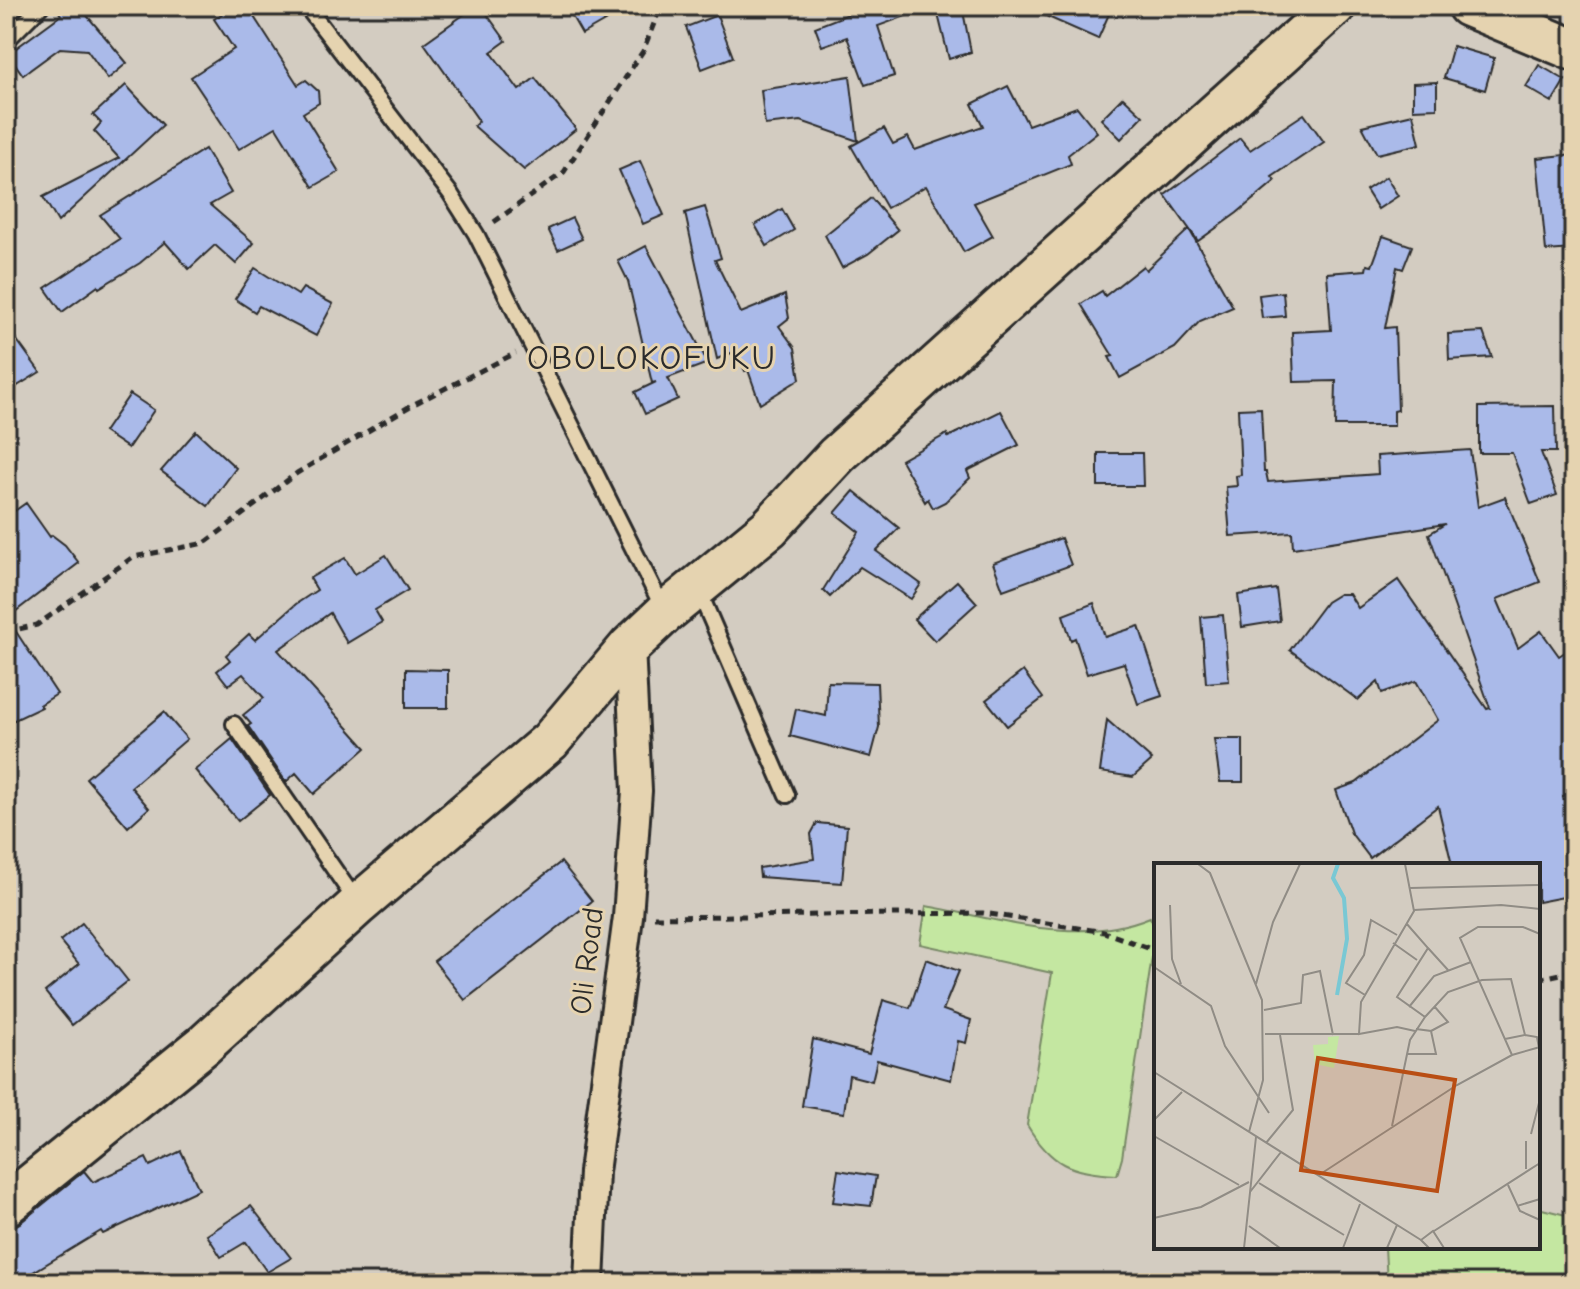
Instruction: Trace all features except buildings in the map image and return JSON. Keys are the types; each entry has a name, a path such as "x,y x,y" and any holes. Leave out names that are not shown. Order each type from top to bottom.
{"street":[{"path":"6,1205 204,1045 358,905 550,741 630,646 665,613 769,528 837,455 1335,6"},
{"path":"1468,6 1574,50"},
{"name":"Oli Road","path":"589,1283 594,1172 628,917 637,791 630,646"}],"lane":[{"path":"6,41 41,6"},
{"path":"306,6 450,193 476,234 665,613"},
{"path":"698,588 787,795"},
{"path":"234,724 358,905"}],"path":[{"path":"476,234 564,172 643,51 661,6"},
{"path":"6,632 37,625 133,557 205,543 297,473 412,405 531,346"},
{"path":"628,917 983,913 1104,932 1154,950"},
{"path":"1540,979 1574,971"}],"green space":[{"path":"926,906 1038,928 1067,930 1122,926 1150,917 1154,926 1154,943 1117,1175 1087,1172 1064,1164 1045,1149 1027,1125 1052,973 920,944"},
{"path":"1540,1208 1574,1217 1574,1283 1387,1283 1385,1249 1540,1249"}],"district":[{"name":"OBOLOKOFUKU","path":"652,358"}]}
